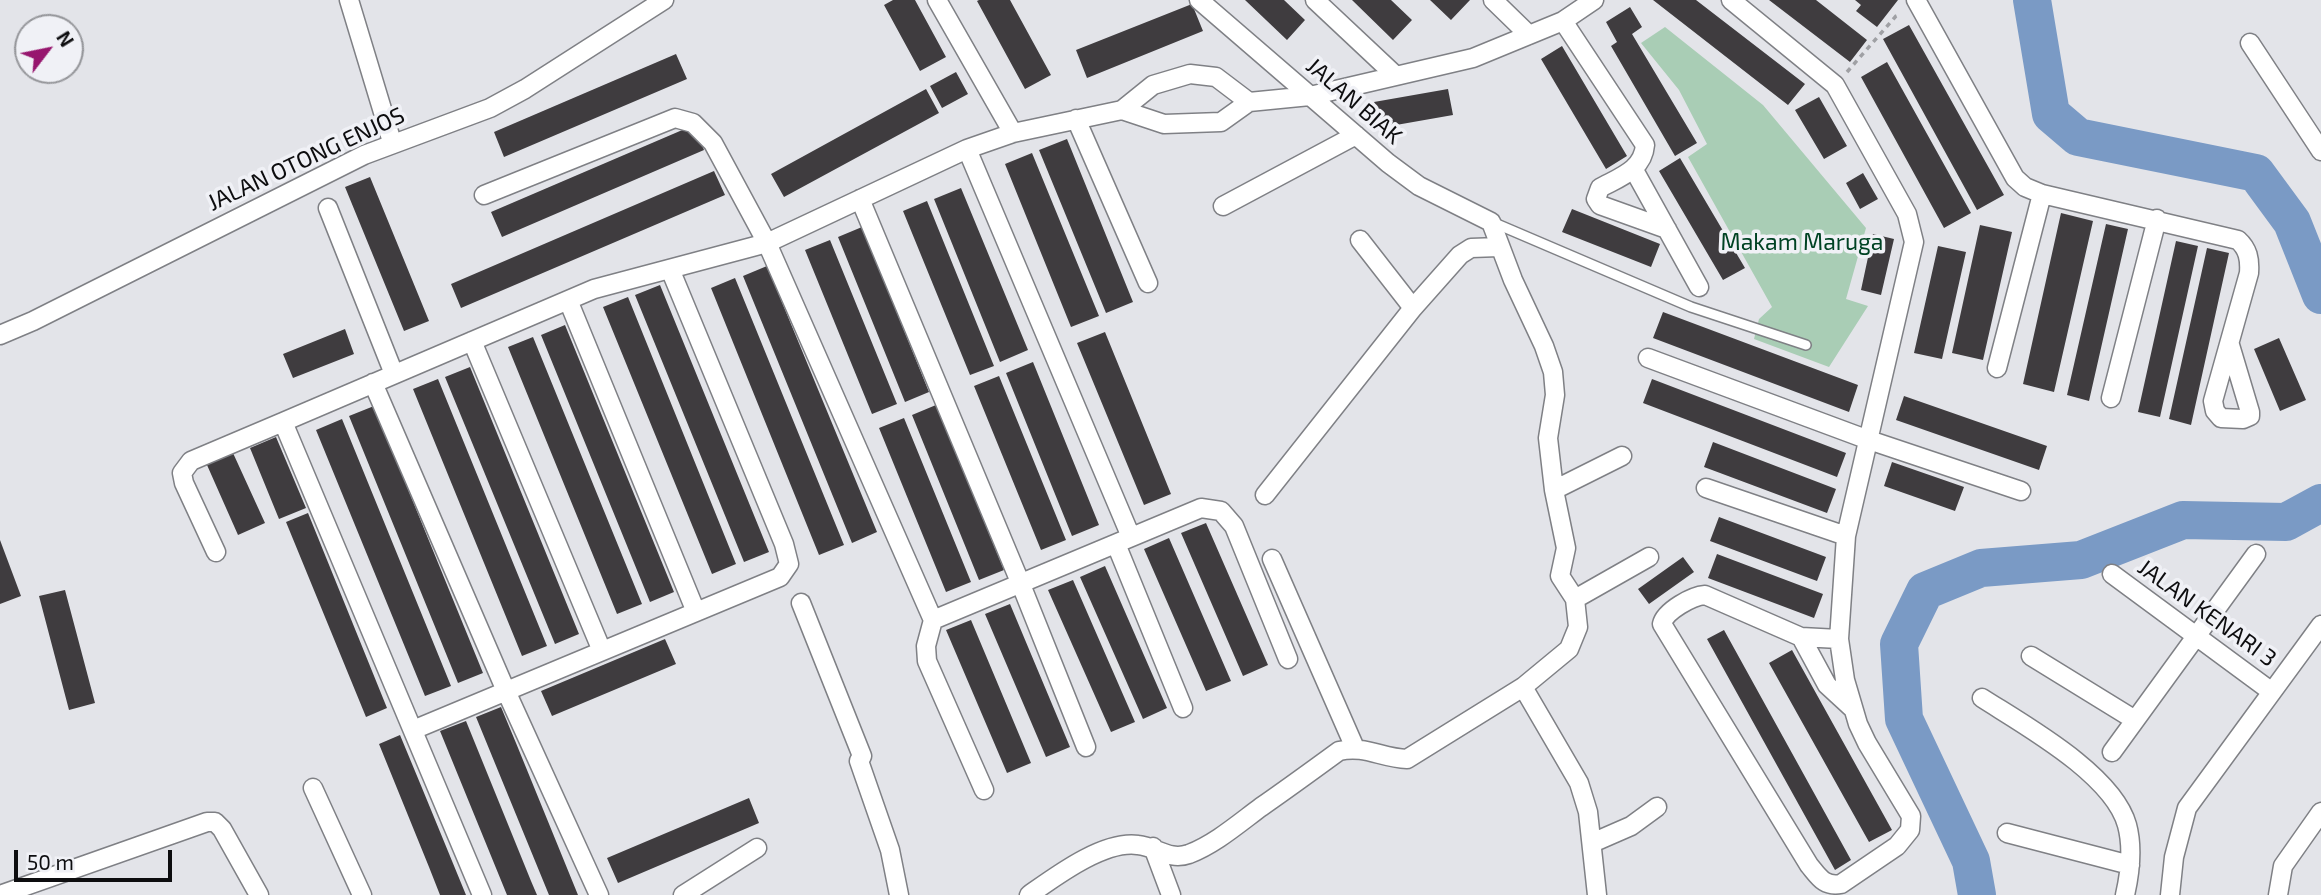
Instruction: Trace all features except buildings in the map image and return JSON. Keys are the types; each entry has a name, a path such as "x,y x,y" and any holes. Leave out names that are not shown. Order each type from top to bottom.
{"street":[{"path":"349,0 392,142"},
{"name":"JALAN OTONG ENJOS","path":"0,335 392,142 490,108 525,89 664,0"},
{"path":"937,0 1013,133"},
{"name":"JALAN BIAK","path":"1199,0 1419,186 1491,222"},
{"path":"1315,0 1395,76"},
{"path":"1493,0 1528,35"},
{"path":"1122,110 1164,124 1221,122 1249,102 1310,96 1473,58 1563,21 1594,0"},
{"path":"1731,0 1835,85 1907,214 1914,242 1866,439 1846,536 1839,639 1852,708 1867,743 1911,816 1910,830 1896,846 1841,884 1834,885 1823,883 1809,865 1662,624 1667,615 1696,597 1705,595 1801,637 1839,639"},
{"path":"1922,2 2015,178 2025,187 2042,194 2238,240 2244,245 2250,263 2249,273 2230,345"},
{"path":"1563,21 1645,145 1644,156 1634,170 1600,188 1596,199 1600,205 1667,229"},
{"path":"2250,43 2321,151"},
{"path":"216,552 184,482 182,473 191,461 594,289 767,243 967,149 1013,133 1122,110 1153,85 1190,74 1216,77 1249,102"},
{"path":"484,195 675,118 693,123 713,143 767,243 933,621 926,646 927,661 984,790"},
{"path":"1076,119 1148,283"},
{"path":"1223,206 1356,135"},
{"path":"967,149 1124,541 1183,708"},
{"path":"1634,170 1699,287"},
{"path":"1997,368 2042,194"},
{"path":"860,199 1086,747"},
{"path":"328,208 394,374"},
{"path":"2111,398 2157,219"},
{"path":"1029,895 1119,844 1153,847 1166,855 1177,857 1191,853 1226,834 1339,751 1355,748 1389,758 1407,759 1523,687 1569,649 1578,627 1576,598 1560,576 1566,548 1548,438 1555,395 1553,372 1499,247 1491,222"},
{"path":"1360,240 1413,308"},
{"path":"1265,495 1413,308 1460,255 1471,248 1499,247"},
{"path":"413,730 780,577 789,565 779,532 670,269"},
{"path":"568,300 696,612"},
{"path":"472,341 602,651"},
{"path":"1647,358 1866,439 2021,491"},
{"path":"373,383 506,691 599,895"},
{"path":"283,422 482,895"},
{"path":"1555,490 1622,456"},
{"path":"1706,488 1846,536"},
{"path":"933,621 1020,582 1202,508 1221,511 1234,526 1288,659"},
{"path":"2112,752 2256,554"},
{"path":"1576,598 1649,557"},
{"path":"1272,559 1355,748"},
{"name":"JALAN KENARI 3","path":"2112,574 2272,692"},
{"path":"801,603 862,756 859,761 890,850 899,895"},
{"path":"2170,895 2174,857 2186,808 2321,625"},
{"path":"1801,637 1827,685 1852,708"},
{"path":"2031,656 2135,720"},
{"path":"1523,687 1579,783 1588,812 1598,895"},
{"path":"1982,698 2061,750 2099,782 2115,801 2127,825 2129,894"},
{"path":"313,788 362,895"},
{"path":"1592,843 1631,826 1657,807"},
{"path":"2278,895 2283,866 2321,812"},
{"path":"0,895 208,822 215,822 222,828 259,895"},
{"path":"2007,833 2130,865"},
{"path":"1153,847 1171,895"},
{"path":"683,895 757,848"}],"lane":[{"path":"1491,222 1691,307 1806,345"}],"path":[{"path":"1835,85 1896,16 1922,2"}],"green space":[{"name":"Makam Maruga","path":"1665,27 1763,105 1866,228 1846,299 1868,306 1829,367 1754,339 1759,319 1772,307 1688,157 1707,144 1679,90 1641,43"}],"waterway":[{"path":"2032,0 2051,114 2078,137 2256,173 2292,222 2321,295"},
{"path":"1977,895 1971,861 1904,719 1899,644 1925,591 1981,568 2081,560 2183,520 2286,522 2321,503"}]}
